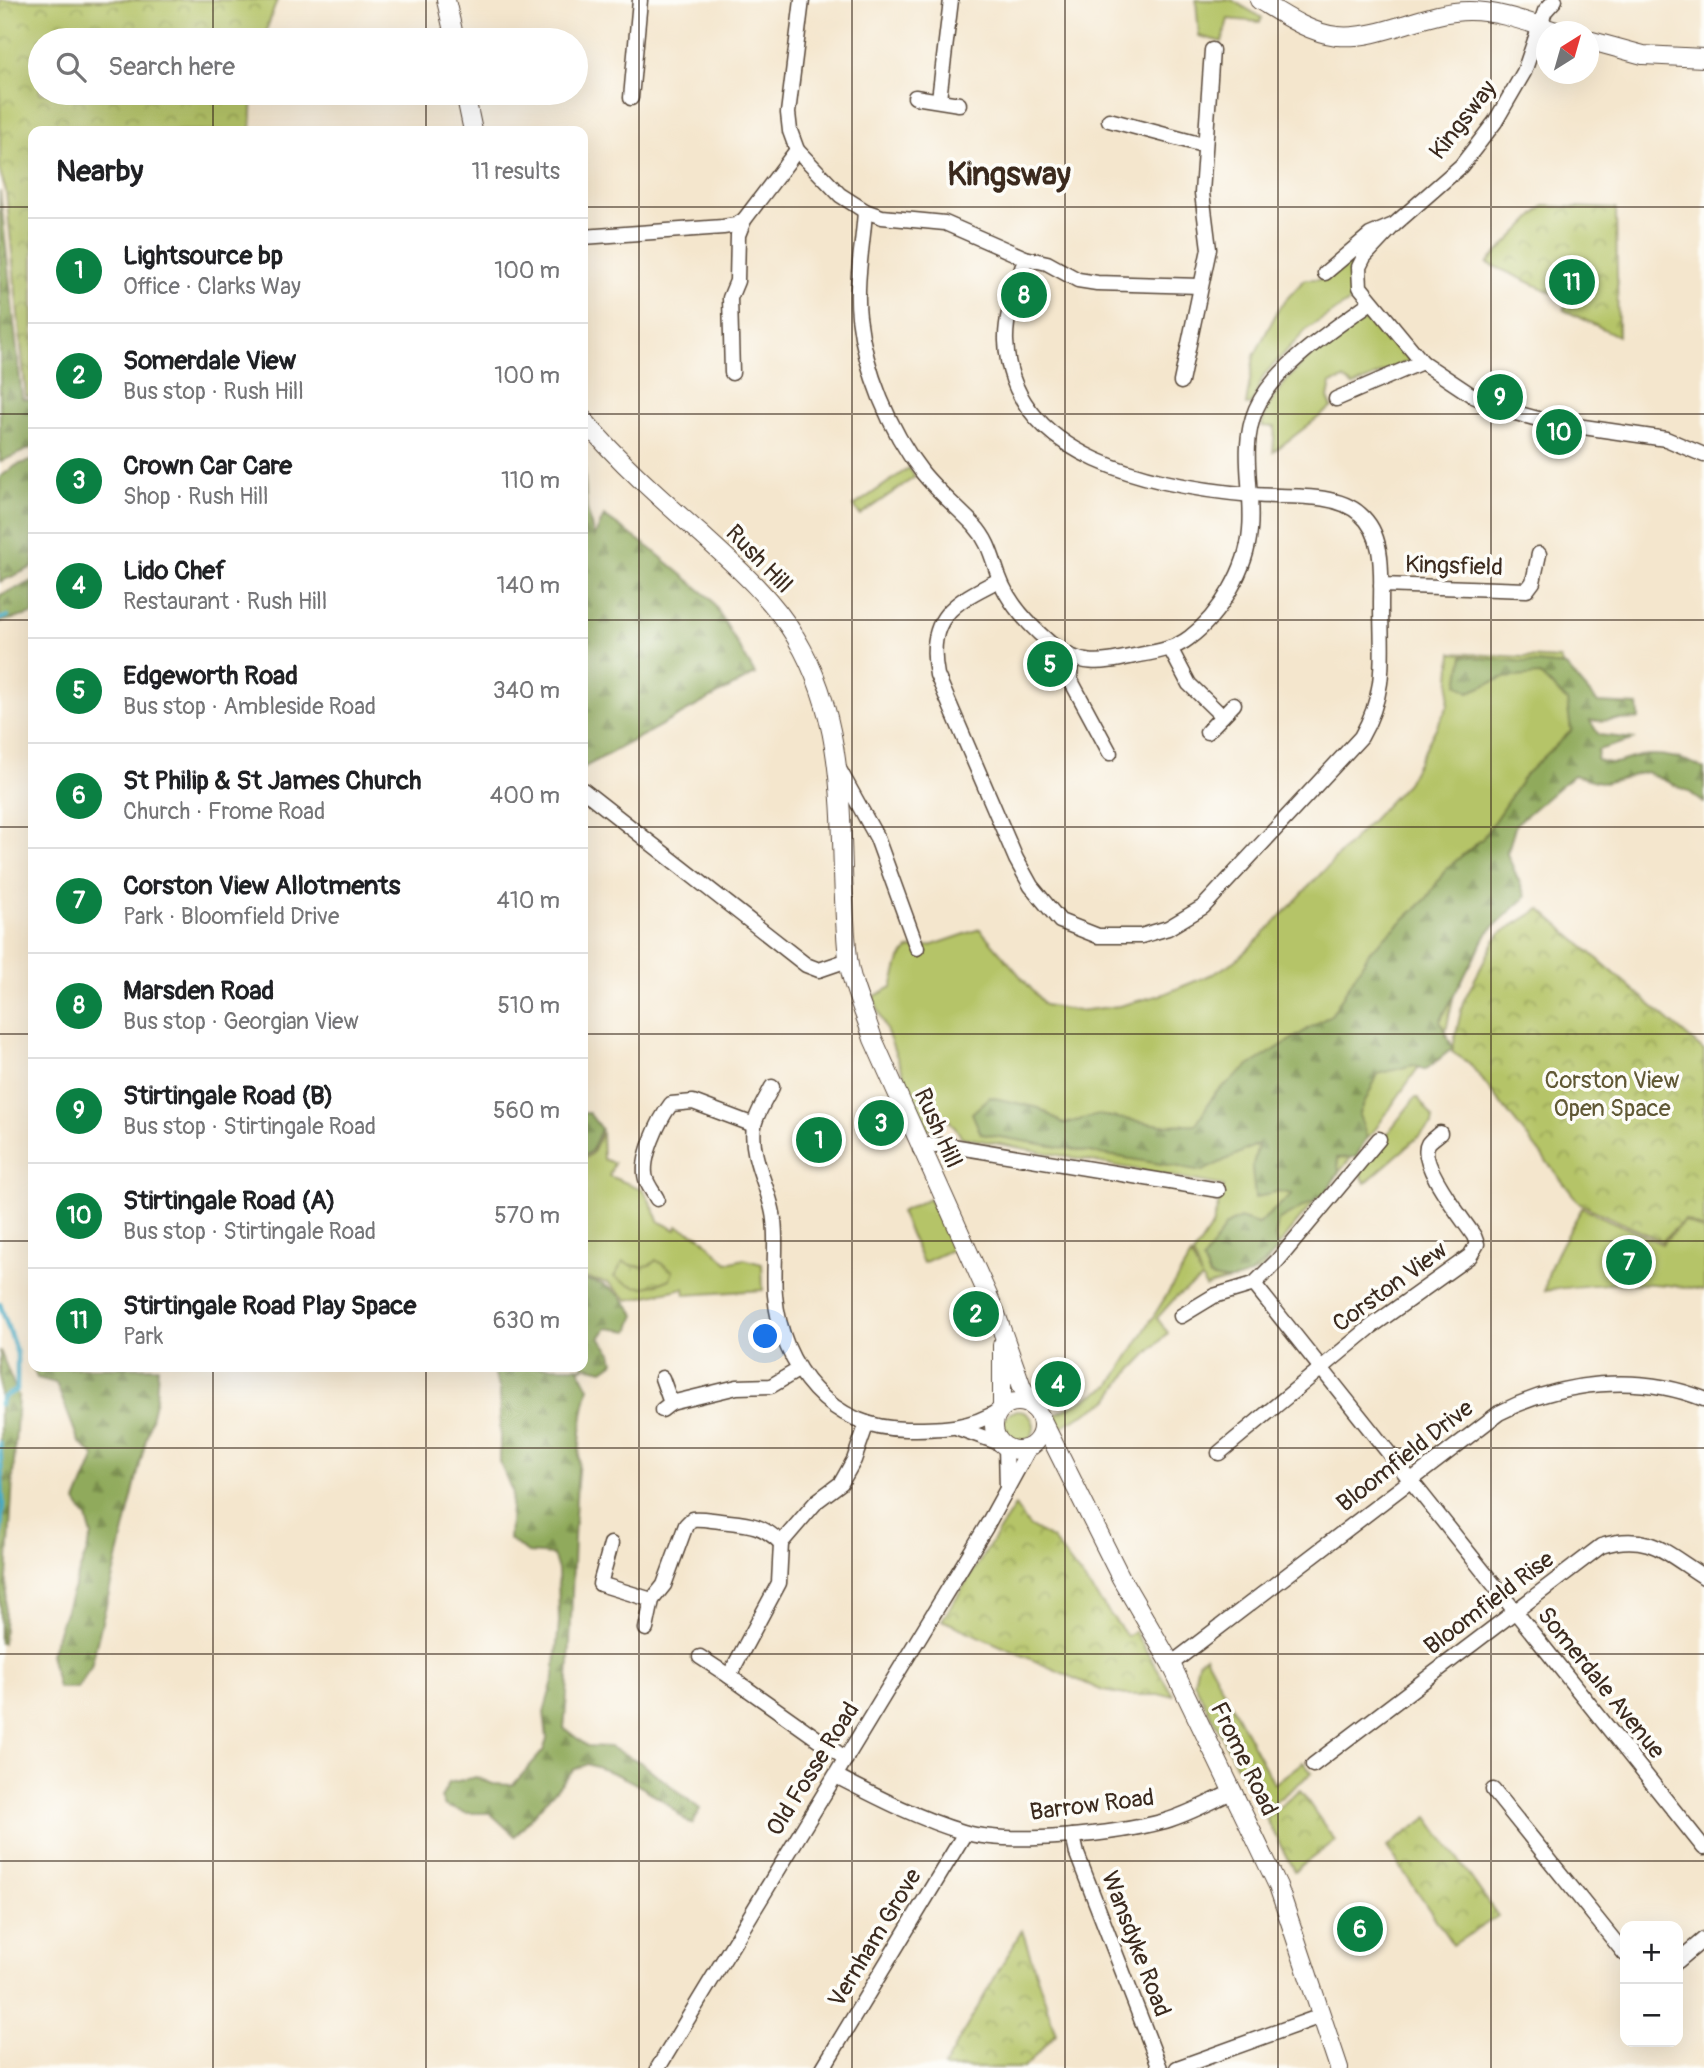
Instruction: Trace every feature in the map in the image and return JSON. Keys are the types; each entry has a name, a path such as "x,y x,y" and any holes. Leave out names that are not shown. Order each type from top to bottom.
{"street":[{"path":"446,0 452,28"},
{"path":"632,98 640,0"},
{"path":"802,0 788,113 790,131 797,150 840,195 865,211 881,217 944,223 1025,258 1047,263 1077,280 1200,286"},
{"path":"939,99 951,0"},
{"path":"1259,0 1307,27 1337,36 1362,34 1441,13 1471,10 1536,25"},
{"name":"Kingsway","path":"1542,21 1545,11 1555,0"},
{"name":"Kingsway","path":"1371,302 1360,287 1359,267 1364,257 1395,224 1461,166 1495,122 1524,72 1536,41"},
{"path":"1599,43 1643,55 1704,58"},
{"path":"1181,382 1209,249 1202,193 1203,145 1212,50"},
{"path":"915,97 960,104"},
{"path":"468,105 472,126"},
{"path":"1109,120 1203,145"},
{"path":"732,373 730,298 737,281 738,235 744,220 797,150"},
{"path":"865,211 859,317 878,391 895,429 914,461 987,542 999,580 1023,617 1071,659 1085,663 1103,662 1170,648 1188,639 1224,600 1246,554 1251,529 1246,476 1256,410 1280,376 1329,332 1371,302 1422,362 1473,396 1512,412 1549,422 1666,439 1704,455"},
{"path":"588,237 723,227 736,225 744,220"},
{"name":"Kingsway","path":"1325,273 1370,235 1395,224"},
{"name":"Kingsfield","path":"999,580 960,600 948,610 935,637 933,655 937,675 1016,859 1031,886 1060,921 1098,936 1141,936 1168,928 1203,907 1361,737 1378,703 1382,669 1381,585 1378,544 1373,528 1360,514 1346,505 1328,500 1248,495 1140,477 1114,469 1068,445 1037,420 1015,379 1006,342 1007,324 1025,258"},
{"path":"1336,400 1422,362"},
{"name":"Rush Hill","path":"588,428 620,462 757,587 796,636 821,690 835,737 840,771 848,960 873,1039 920,1149 995,1311 1022,1387 1037,1412"},
{"name":"Kingsfield","path":"1381,585 1527,590 1533,582 1539,554"},
{"path":"1170,648 1189,684 1222,716"},
{"path":"1071,659 1070,679 1110,753"},
{"path":"1207,733 1234,704"},
{"name":"Rush Hill","path":"840,771 877,838 917,948"},
{"path":"588,794 806,965 819,970 848,960"},
{"path":"772,1087 754,1125 759,1169 774,1218 779,1320 798,1370 826,1399 848,1415 867,1423 900,1429 958,1428 1022,1402 1037,1412 1041,1430 1033,1444 1019,1449 958,1428"},
{"path":"657,1199 646,1179 645,1164 664,1113 671,1104 693,1102 754,1125"},
{"name":"Corston View","path":"1219,1453 1372,1326 1475,1250 1474,1236 1427,1162 1428,1144 1440,1133"},
{"path":"1181,1316 1214,1296 1254,1284 1278,1260 1379,1139"},
{"path":"920,1149 929,1145 946,1145 1218,1190"},
{"name":"Corston View","path":"1254,1284 1411,1480"},
{"name":"Rush Hill","path":"995,1311 1002,1345 1001,1409"},
{"path":"662,1378 667,1406 737,1387 771,1386 798,1370"},
{"name":"Bloomfield Drive","path":"1171,1664 1499,1413 1544,1395 1621,1383 1661,1386 1704,1399"},
{"path":"1001,1409 995,1431 1004,1445 1007,1493"},
{"name":"Frome Road","path":"1037,1412 1063,1458 1074,1486 1121,1578 1171,1664 1278,1886 1339,2068"},
{"path":"781,1543 817,1501 841,1483 854,1460 867,1423"},
{"name":"Frome Road","path":"1033,1444 1054,1458 1074,1486"},
{"name":"Old Fosse Road","path":"658,2068 1007,1493 1033,1444"},
{"name":"Somerdale Avenue","path":"1411,1480 1704,1847"},
{"path":"646,1629 652,1600 664,1585 686,1525 692,1519 740,1521 769,1531 781,1543 782,1566 779,1583 729,1676"},
{"name":"Bloomfield Rise","path":"1313,1765 1601,1546 1623,1539 1639,1541 1660,1549 1704,1577"},
{"path":"611,1544 598,1590 652,1600"},
{"path":"700,1657 846,1759"},
{"name":"Barrow Road","path":"836,1776 900,1809 965,1833 999,1837 1073,1836 1166,1821 1234,1791"},
{"path":"1493,1790 1620,1948"},
{"name":"Vernham Grove","path":"823,2068 965,1833"},
{"name":"Wansdyke Road","path":"1073,1836 1077,1854 1160,2068"},
{"path":"1683,1957 1704,1939"},
{"path":"1177,2068 1321,2016"}],"green space":[{"path":"0,0 277,0 267,28 28,28 28,105 252,105 251,126 28,126 28,396 6,191 0,172"},
{"path":"1196,0 1232,0 1262,18 1260,22 1228,19 1222,42 1199,36"},
{"path":"0,191 22,398 28,399 28,449 0,462"},
{"path":"1544,206 1616,209 1618,336 1564,310 1566,299 1487,263"},
{"path":"1380,235 1353,263 1355,287 1349,302 1307,329 1264,375 1251,405 1246,405 1254,356 1280,306 1305,279 1323,279"},
{"path":"1376,319 1412,360 1353,386 1344,379 1331,383 1328,398 1332,407 1273,452 1275,427 1262,426 1265,414 1284,385 1325,343 1353,325"},
{"path":"28,462 28,569 0,582 0,477 17,465"},
{"path":"909,468 915,477 860,515 854,506"},
{"path":"588,513 594,537 604,516 650,548 711,599 755,674 588,765"},
{"path":"28,583 28,615 0,622 0,595"},
{"path":"1452,653 1560,659 1589,726 1514,823 1485,930 1454,994 1447,1026 1377,1127 1288,1233 1261,1271 1205,1287 1202,1279 1176,1297 1157,1318 1168,1333 1124,1378 1109,1400 1059,1428 1052,1416 1110,1386 1191,1256 1201,1277 1193,1255 1212,1226 1224,1186 962,1137 948,1119 926,1130 873,997 892,987 900,959 908,949 930,946 980,929 1045,1005 1078,1011 1119,1006 1164,994 1215,973 1235,961 1262,936 1407,783 1448,705"},
{"path":"1463,656 1566,666 1598,703 1638,705 1639,719 1590,721 1599,735 1635,739 1598,750 1597,760 1615,763 1656,755 1689,762 1704,769 1704,803 1688,791 1646,772 1604,783 1573,775 1516,824 1507,854 1526,897 1488,932 1440,1021 1453,1048 1425,1070 1413,1065 1378,1074 1359,1115 1367,1137 1356,1157 1337,1158 1339,1172 1325,1194 1278,1221 1275,1237 1278,1250 1240,1279 1221,1280 1210,1277 1203,1261 1226,1225 1240,1218 1258,1224 1292,1194 1278,1191 1255,1198 1252,1169 1258,1144 1203,1171 981,1134 972,1113 990,1097 1039,1108 1064,1124 1098,1115 1162,1125 1196,1124 1215,1093 1249,1066 1332,1014 1370,951 1427,898 1446,869 1482,839 1526,774 1571,731 1567,701 1540,675 1502,678 1469,692 1458,684"},
{"name":"Corston View Open Space","path":"1540,909 1704,1051 1704,1229 1684,1220 1662,1241 1580,1204 1469,1063 1452,1052 1463,1002 1494,942 1501,933"},
{"path":"1415,1098 1418,1098 1433,1118 1432,1125 1365,1183 1359,1170"},
{"path":"588,1113 601,1129 588,1153"},
{"path":"602,1132 603,1159 614,1163 609,1176 644,1190 660,1222 676,1230 677,1226 700,1236 727,1263 744,1259 762,1264 763,1290 685,1295 684,1288 628,1300 608,1283 588,1279 588,1156 593,1152"},
{"path":"929,1198 953,1249 923,1263 900,1212"},
{"path":"1582,1208 1662,1244 1684,1221 1704,1230 1704,1290 1625,1283 1545,1291 1554,1258"},
{"path":"656,1260 673,1271 670,1279 641,1287 614,1277 623,1262 641,1267"},
{"path":"588,1281 600,1283 613,1290 635,1315 629,1331 607,1328 600,1338 612,1353 614,1362 603,1370 588,1366"},
{"path":"0,1350 18,1396 3,1643 0,1643"},
{"path":"35,1372 158,1372 156,1398 91,1667 77,1688 58,1688 50,1654 92,1536 87,1518 76,1502 95,1456 79,1442 56,1383 37,1378"},
{"path":"494,1372 581,1372 589,1388 582,1423 577,1483 564,1728 587,1746 610,1747 642,1763 700,1809 692,1824 644,1788 617,1774 587,1764 573,1770 515,1836 490,1813 466,1813 445,1806 441,1798 449,1783 476,1777 493,1784 513,1785 543,1751 547,1739 544,1712 554,1677 559,1622 558,1570 553,1555 528,1553 509,1539 512,1491 500,1463 500,1390"},
{"path":"1018,1411 1029,1416 1034,1427 1029,1438 1018,1443 1007,1438 1002,1427 1007,1416"},
{"path":"1015,1506 1029,1526 1053,1540 1127,1636 1134,1631 1173,1695 1126,1695 1103,1691 942,1620"},
{"path":"1205,1656 1274,1784 1303,1762 1312,1773 1261,1813 1194,1682 1198,1662"},
{"path":"1300,1790 1335,1841 1294,1871 1266,1818"},
{"path":"1428,1817 1498,1916 1453,1945 1387,1847"},
{"path":"1022,1930 1056,2034 1024,2068 943,2068"}],"waterway":[{"path":"0,619 8,616"},
{"path":"0,1304 17,1354 17,1390 3,1397 0,1404"},
{"path":"0,1443 3,1502 0,1542"}],"place":[{"name":"Stirtingale Road Play Space","path":"1572,282"},
{"name":"Marsden Road","path":"1024,295"},
{"name":"Stirtingale Road (B)","path":"1500,397"},
{"name":"Stirtingale Road (A)","path":"1559,432"},
{"name":"Edgeworth Road","path":"1050,664"},
{"name":"Crown Car Care","path":"881,1123"},
{"name":"Lightsource bp","path":"819,1140"},
{"name":"Corston View Allotments","path":"1629,1262"},
{"name":"Somerdale View","path":"976,1314"},
{"name":"Lido Chef","path":"1058,1384"},
{"name":"St Philip & St James Church","path":"1360,1929"}],"district":[{"name":"Kingsway","path":"1009,175"}]}
